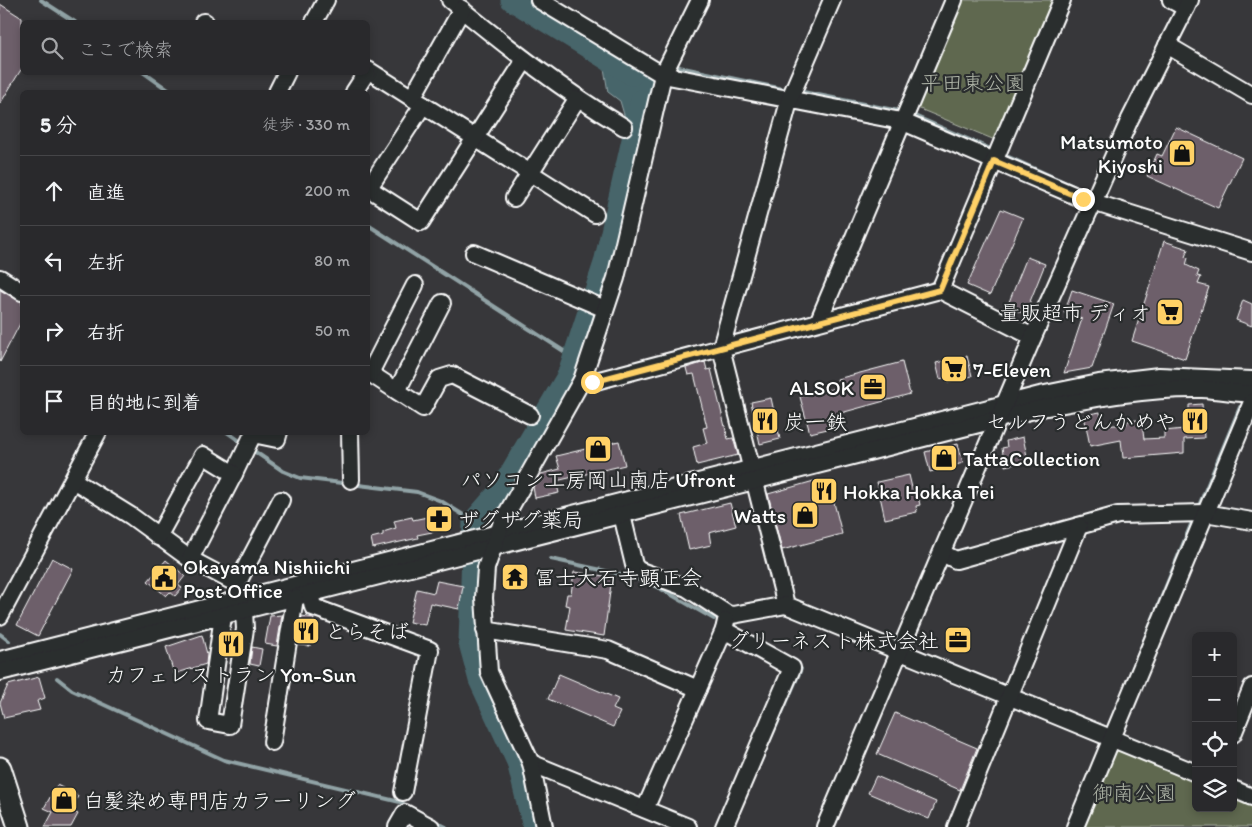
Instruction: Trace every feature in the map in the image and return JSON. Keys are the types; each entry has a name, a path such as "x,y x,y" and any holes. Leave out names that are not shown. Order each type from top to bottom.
{"main road":[{"path":"0,768 19,827"}],"street":[{"path":"315,20 326,0"},
{"path":"539,0 663,75 792,93 903,115 997,155 1093,202 1252,252"},
{"path":"544,827 531,763 489,672 484,598 487,543 502,522 582,380 602,308 616,278 663,75 700,0"},
{"path":"786,605 721,348 792,93 832,0"},
{"path":"819,320 903,115 954,0"},
{"path":"940,290 1062,0"},
{"path":"825,827 1033,337 1130,119 1188,4 1170,0"},
{"path":"370,184 417,101 456,5 577,99 624,127"},
{"path":"1167,45 1252,94"},
{"path":"370,189 421,222 525,60"},
{"path":"370,73 595,214"},
{"path":"278,90 286,75"},
{"path":"355,90 365,75"},
{"path":"514,198 577,99"},
{"path":"474,253 602,308"},
{"path":"0,278 20,291"},
{"path":"370,371 416,285"},
{"path":"582,380 592,382 819,320 940,290 1033,337"},
{"path":"397,391 442,303"},
{"path":"370,374 423,408 439,379 452,375 530,415"},
{"path":"1001,412 1040,395 1099,383 1159,376 1252,380"},
{"path":"0,660 241,598 304,592 458,550 1001,412 1101,396 1159,390 1203,389 1252,394"},
{"path":"1076,827 1107,737 1202,511 1252,402"},
{"path":"0,616 96,435"},
{"path":"190,559 253,435"},
{"path":"258,435 278,439 279,435"},
{"path":"350,435 351,480"},
{"path":"158,538 203,455 234,474"},
{"path":"487,543 622,514 753,475"},
{"path":"73,480 131,516 158,538 190,559 241,598 245,629 230,725 208,721 223,616"},
{"path":"0,672 223,616 241,598 281,500"},
{"path":"942,553 956,560 1118,515 1202,511 1252,520"},
{"path":"622,514 634,565 638,570 687,588 727,614 733,615 786,605 1192,771"},
{"path":"956,827 1079,526"},
{"path":"272,742 304,592"},
{"path":"304,592 314,607 430,650 403,792"},
{"path":"645,809 724,630 727,614"},
{"path":"485,630 608,650 698,689"},
{"path":"724,630 792,668 724,827"},
{"path":"1237,724 1252,687"},
{"path":"531,763 688,827"},
{"path":"1237,790 1252,796"},
{"path":"397,827 405,813 431,827"}],"green space":[{"name":"平田東公園","path":"963,0 1055,0 995,140 915,107"},
{"name":"御南公園","path":"1115,748 1192,778 1192,812 1237,812 1237,797 1252,803 1252,827 1083,827"}],"water":[{"path":"613,50 655,81 642,128 627,125 620,101 608,92 604,68"}],"building":[{"path":"0,4 22,18 22,20 20,20 20,71 0,104"},
{"path":"1176,127 1242,158 1218,208 1147,176 1157,154 1162,156"},
{"path":"1001,209 1023,218 990,295 967,285"},
{"path":"1164,241 1188,249 1185,257 1188,258 1186,265 1199,271 1197,276 1201,277 1198,284 1209,287 1185,359 1132,341"},
{"path":"1027,257 1045,264 1025,314 1007,307"},
{"path":"0,290 20,301 20,324 0,362"},
{"path":"1072,290 1114,304 1092,368 1064,373 1082,319 1064,313"},
{"path":"1243,300 1252,304 1252,326 1236,320"},
{"path":"967,356 972,376 948,382 947,377 940,379 936,363"},
{"path":"705,362 707,370 711,369 728,439 733,438 738,455 697,465 693,447 707,443 703,428 707,427 694,374 688,375 686,368"},
{"path":"902,362 910,394 830,416 832,428 810,433 800,397 839,387 837,379"},
{"path":"771,398 780,439 760,444 751,402"},
{"path":"1202,404 1204,438 1184,439 1184,453 1123,458 1121,440 1090,446 1084,415 1100,412 1103,426 1127,424 1127,421 1137,420 1138,424 1142,424 1144,439 1164,438 1164,431 1184,429 1183,416 1189,416 1189,405"},
{"path":"1023,437 1028,461 1005,466 1002,448 1007,447 1006,441"},
{"path":"619,441 625,465 556,481 559,493 535,498 533,487 541,474 560,469 556,456"},
{"path":"958,444 963,463 930,472 925,452"},
{"path":"909,475 913,492 917,491 920,505 916,506 917,512 885,519 877,482"},
{"path":"814,481 816,487 829,483 842,534 782,550 768,494"},
{"path":"730,503 736,526 709,533 711,545 689,550 681,515"},
{"path":"439,506 447,529 417,535 418,538 373,548 371,538 383,535 383,532 396,528 394,521 412,517 413,520 432,516 430,509"},
{"path":"52,558 73,569 38,636 17,625"},
{"path":"166,560 185,576 178,585 182,588 175,596 170,592 166,596 148,581"},
{"path":"574,572 612,577 604,636 566,630 570,606 565,605 567,594 571,594"},
{"path":"437,581 463,586 459,609 430,603 425,625 409,622 417,589 434,593"},
{"path":"282,615 277,646 265,644 270,616"},
{"path":"302,616 314,618 310,646 298,645"},
{"path":"202,635 207,654 206,664 174,674 166,647"},
{"path":"252,647 262,649 259,666 250,664"},
{"path":"559,674 618,699 613,709 620,712 613,727 548,699"},
{"path":"39,677 45,698 37,701 40,710 4,718 0,703 8,685"},
{"path":"895,713 977,748 960,790 877,754"},
{"path":"876,776 936,802 929,819 868,793"},
{"path":"57,785 78,796 71,810 78,814 71,827 45,827 53,812 44,808"}],"waterway":[{"path":"41,0 72,20"},
{"path":"511,0 632,75"},
{"path":"679,67 788,90"},
{"path":"147,75 168,90"},
{"path":"798,91 904,112"},
{"path":"533,827 517,762 479,680 469,643 473,521 500,490 567,376 604,263 641,100"},
{"path":"910,114 993,150"},
{"path":"1002,154 1082,190"},
{"path":"370,226 573,357"},
{"path":"1198,508 1240,407"},
{"path":"231,435 244,444"},
{"path":"251,449 283,471 300,478 417,492 441,501 473,521"},
{"path":"1130,675 1194,517"},
{"path":"551,559 629,576 656,586 714,619"},
{"path":"0,634 9,641"},
{"path":"759,765 801,669 796,666"},
{"path":"57,678 72,690 224,760 400,802 409,807"},
{"path":"434,821 446,827"}],"place":[{"name":"Matsumoto Kiyoshi","path":"1182,153"},
{"name":"量販超市 ディオ","path":"1170,312"},
{"name":"7-Eleven","path":"954,369"},
{"name":"ALSOK","path":"873,387"},
{"name":"炭一鉄","path":"765,421"},
{"name":"セルフうどんかめや","path":"1195,421"},
{"name":"パソコン工房岡山南店 Ufront","path":"598,449"},
{"name":"TattaCollection","path":"944,458"},
{"name":"Hokka Hokka Tei","path":"824,491"},
{"name":"Watts","path":"805,515"},
{"name":"ザグザグ薬局","path":"439,519"},
{"name":"冨士大石寺顕正会","path":"515,577"},
{"name":"Okayama Nishiichi Post Office","path":"164,578"},
{"name":"とらそば","path":"306,631"},
{"name":"グリーネスト株式会社","path":"958,640"},
{"name":"カフェレストラン Yon-Sun","path":"231,644"},
{"name":"白髪染め専門店カラーリング","path":"64,800"}],"route":[{"path":"592,382 819,320 940,290 994,161 1083,199"}]}
